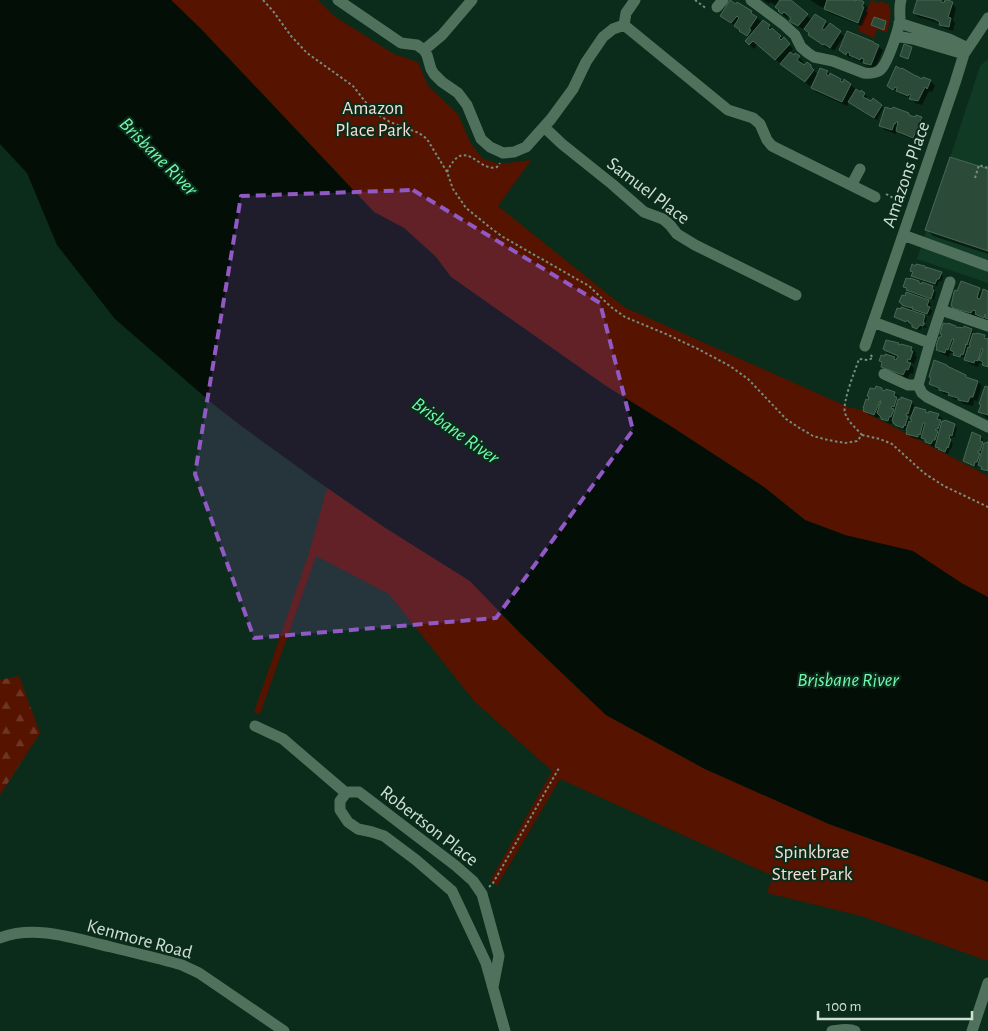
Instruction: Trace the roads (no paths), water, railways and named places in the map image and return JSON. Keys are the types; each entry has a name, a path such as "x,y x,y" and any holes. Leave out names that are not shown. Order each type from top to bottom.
{"street":[{"path":"338,0 401,42 416,45 424,50 434,74 458,93 468,105 481,139 490,147 503,153 514,152 526,147 573,89 586,62 604,37 613,29 624,25"},
{"path":"424,50 442,34 472,0"},
{"path":"624,25 626,13 635,0"},
{"path":"751,0 783,24 795,35 801,47 814,57 833,61 864,73 874,73 882,68 896,36 899,23 899,1"},
{"name":"Amazons Place","path":"865,346 966,51 988,18"},
{"path":"899,23 918,35 966,51"},
{"path":"624,25 728,110 753,118 760,124 767,140 772,146 877,194"},
{"path":"896,36 918,35"},
{"name":"Samuel Place","path":"544,127 644,212 663,219 676,234 796,295"},
{"path":"852,184 860,169"},
{"path":"903,235 988,266"},
{"path":"950,282 918,385 922,393 988,427"},
{"path":"941,310 988,326"},
{"path":"873,322 930,343"},
{"path":"884,374 908,385 918,385"},
{"name":"Robertson Place","path":"255,726 283,739 346,793"},
{"name":"Robertson Place","path":"493,988 499,956 482,894 473,881 359,792 346,793 340,801 340,810 348,822 358,829 384,836 452,891 486,962 493,988 505,1031"},
{"name":"Kenmore Road","path":"0,938 8,935 33,932 47,933 182,965 199,974 284,1031"},
{"path":"972,1031 988,983"},
{"path":"832,1031 855,1031"}],"water":[{"name":"Brisbane River","path":"0,0 171,0 201,29 374,212 404,228 436,257 451,277 606,386 764,487 805,520 845,535 913,551 963,584 988,597 988,882 829,824 705,769 606,715 520,633 470,581 384,527 240,425 115,319 57,245 27,173 0,144"}],"park label":[{"name":"Amazon Place Park","path":"373,118"},
{"name":"Spinkbrae Street Park","path":"812,862"}]}
